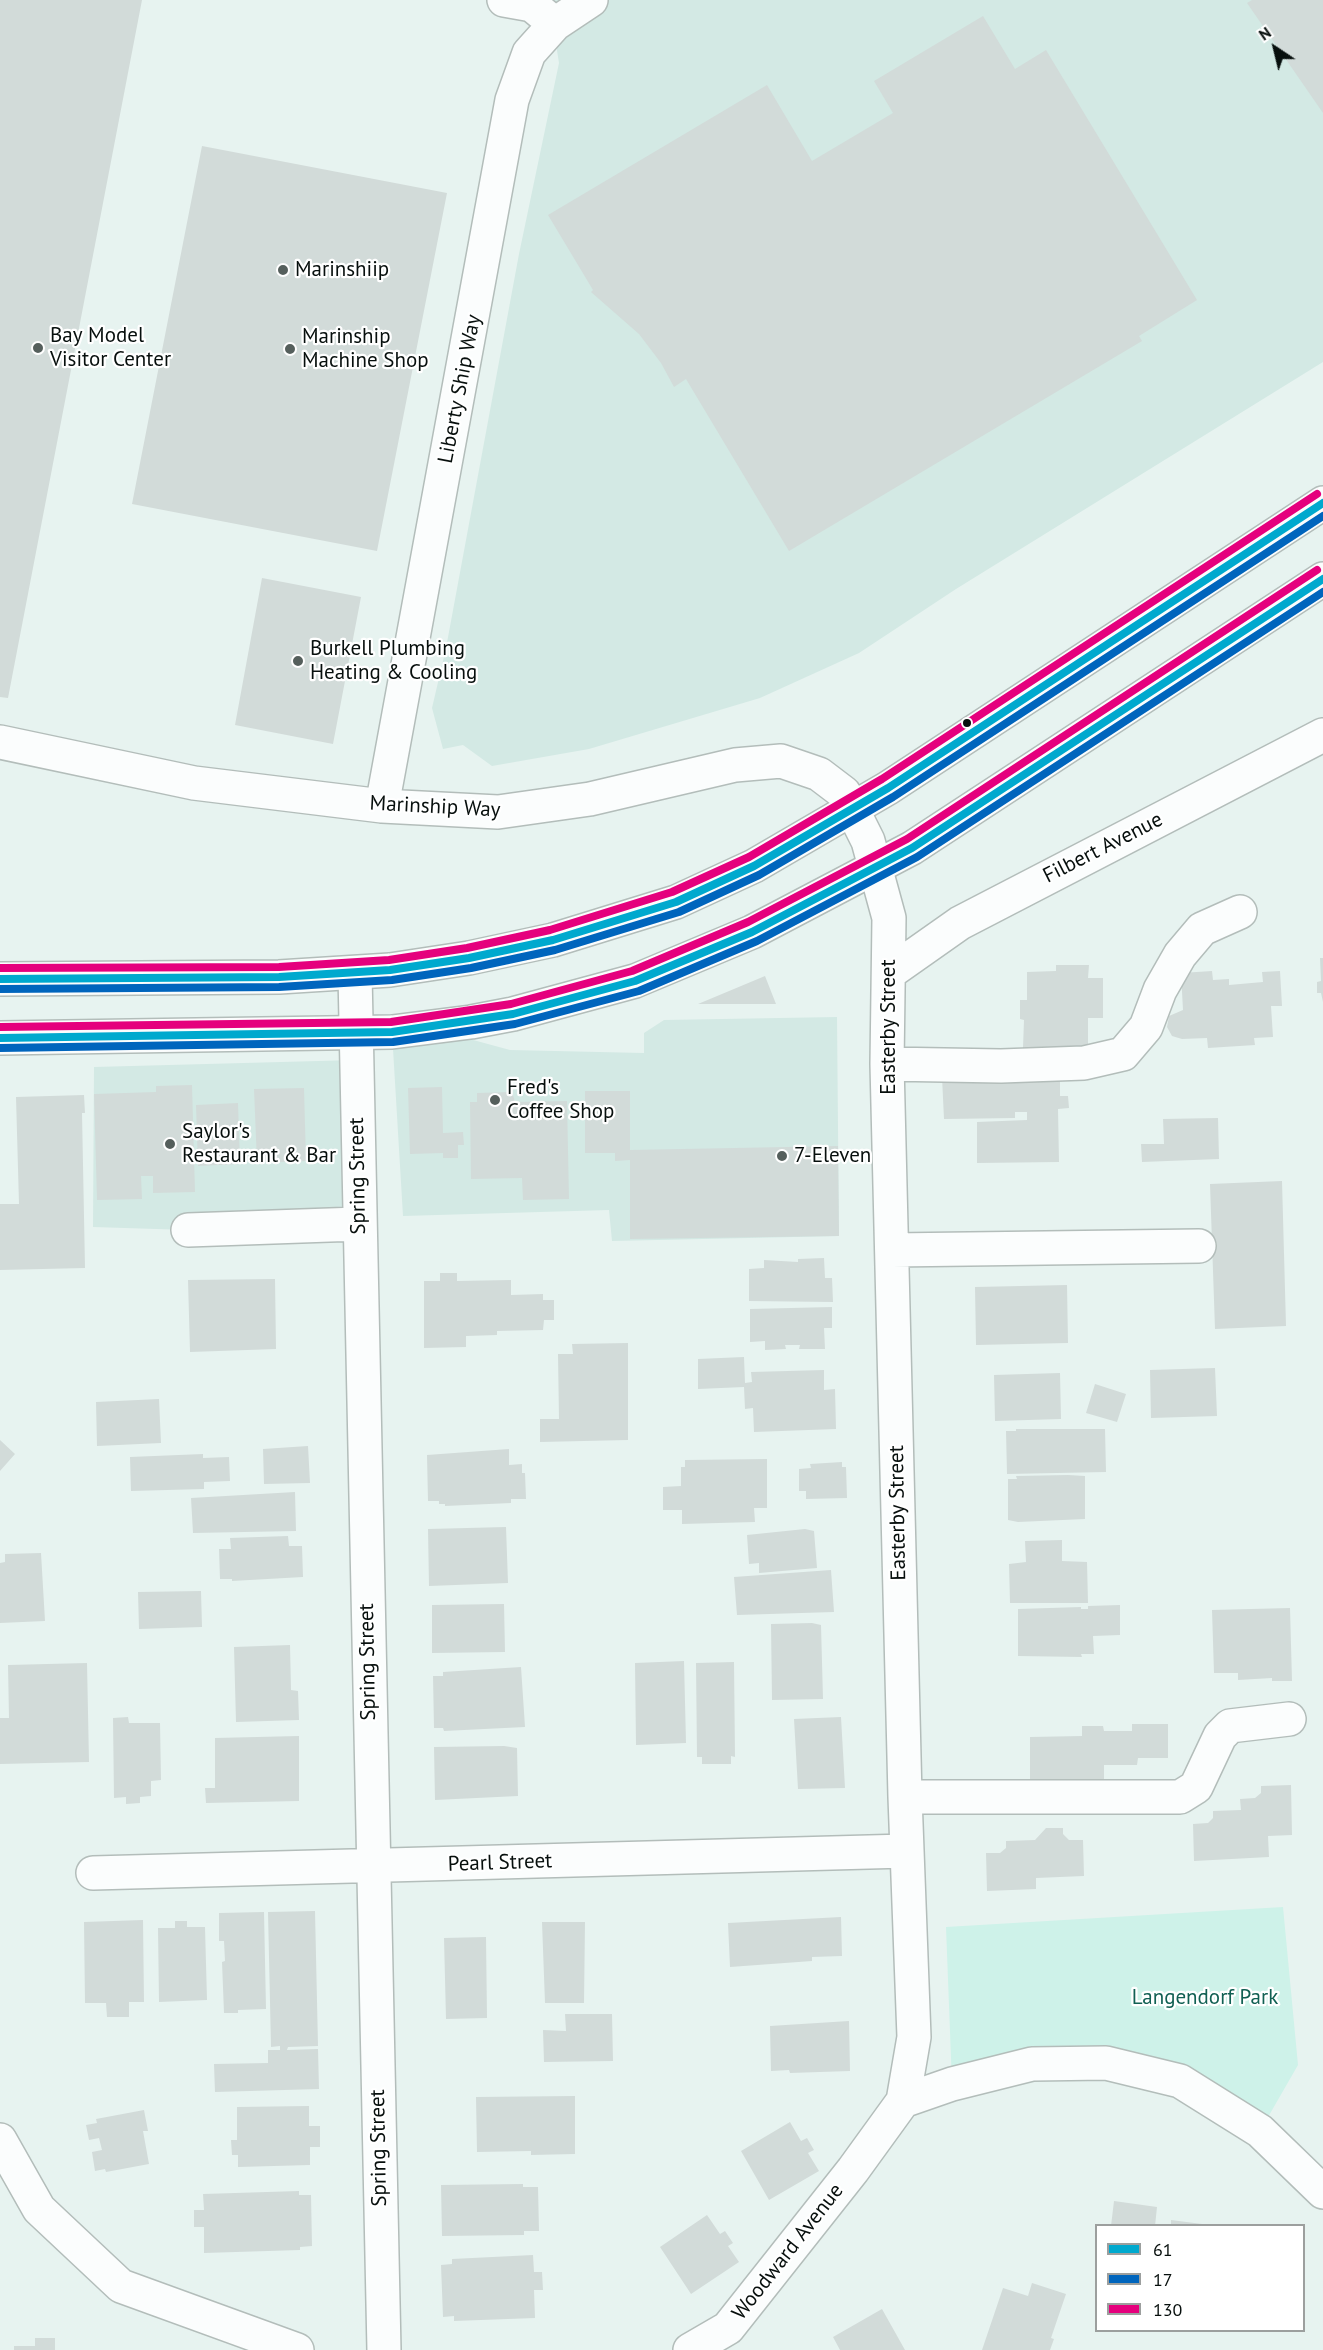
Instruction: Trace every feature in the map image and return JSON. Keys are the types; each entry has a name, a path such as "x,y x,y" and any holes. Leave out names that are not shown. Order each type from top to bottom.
{"street":[{"path":"504,0 532,5 555,24"},
{"name":"Liberty Ship Way","path":"382,806 419,598 473,326 500,154 513,100 529,53 555,24 588,1"},
{"path":"0,979 355,974 511,949 676,902 754,866 853,809 1323,503"},
{"path":"0,1038 356,1033 471,1022 553,1005 635,981 714,950 873,854 945,827 1323,579"},
{"name":"Filbert Avenue","path":"890,973 960,923 1323,735"},
{"name":"Marinship Way","path":"0,742 194,783 382,806 498,812 590,799 735,765 781,761 819,774 844,793 873,854"},
{"name":"Easterby Street","path":"853,2170 903,2101 914,2037 906,1851 887,1064 890,918 873,854"},
{"path":"887,1064 1001,1066 1084,1063 1123,1054 1146,1027 1160,990 1187,946 1202,929 1240,912"},
{"name":"Spring Street","path":"355,974 358,1224 384,2350"},
{"path":"188,1230 358,1224"},
{"path":"892,1250 1199,1246"},
{"path":"905,1797 1180,1797 1196,1787 1220,1736 1230,1726 1289,1719"},
{"name":"Pearl Street","path":"93,1873 906,1851"},
{"path":"903,2101 952,2084 1032,2064 1106,2063 1180,2081 1260,2131 1323,2192"},
{"path":"0,2140 39,2209 121,2286 297,2350"},
{"name":"Woodward Avenue","path":"690,2350 728,2328 853,2170"}],"shaded area":[{"path":"549,0 1323,0 1323,362 956,589 859,653 760,698 589,749 492,766 463,745 443,749 432,708 446,648 519,254 559,63"},
{"path":"837,1017 839,1236 612,1241 609,1210 403,1216 392,1032 429,1028 510,1050 644,1053 644,1033 664,1020"},
{"path":"356,1060 358,1224 188,1230 93,1227 94,1067"}],"green space":[{"name":"Langendorf Park","path":"1283,1907 1298,2065 1260,2131 1106,2063 952,2084 946,1927"}],"building":[{"name":"Bay Model Visitor Center","path":"0,0 142,0 8,698 0,697"},
{"path":"1252,0 1323,0 1323,113 1247,3"},
{"path":"983,16 1015,69 1046,50 1197,300 1139,336 1142,341 789,551 686,379 674,387 661,363 639,334 591,292 593,290 548,215 767,85 812,161 893,113 874,81"},
{"name":"Marinship Machine Shop","path":"202,146 447,193 377,551 132,504"},
{"name":"Burkell Plumbing Heating & Cooling","path":"262,578 361,597 333,744 235,725"},
{"path":"1320,958 1323,958 1323,1002 1321,993 1317,993 1317,982 1321,981"},
{"path":"1056,965 1089,965 1088,978 1103,978 1103,1018 1088,1018 1088,1048 1023,1048 1024,1020 1020,1019 1020,1000 1027,1000 1027,972 1056,971"},
{"path":"1212,971 1213,980 1229,979 1229,985 1263,982 1262,972 1280,971 1282,1006 1271,1006 1273,1037 1254,1038 1255,1045 1208,1048 1207,1038 1182,1039 1172,1036 1167,1027 1169,1016 1183,1010 1181,973"},
{"path":"765,976 776,1004 698,1004"},
{"path":"1060,1074 1060,1096 1068,1096 1069,1108 1058,1109 1059,1162 977,1163 977,1122 1027,1120 1027,1112 1015,1112 1015,1118 944,1119 942,1077"},
{"path":"192,1085 195,1192 153,1193 153,1176 141,1176 142,1199 97,1200 94,1094 156,1092 156,1086"},
{"path":"442,1087 443,1133 463,1132 464,1145 458,1145 458,1158 443,1158 443,1153 410,1154 408,1088"},
{"path":"304,1088 306,1161 257,1163 254,1089"},
{"path":"585,1091 630,1091 630,1150 838,1146 839,1236 630,1239 630,1160 615,1161 615,1153 585,1153"},
{"path":"512,1092 515,1102 567,1101 569,1199 523,1200 522,1178 471,1179 470,1102 477,1102 477,1093"},
{"path":"84,1095 85,1113 82,1113 85,1268 0,1270 0,1204 19,1204 16,1097"},
{"path":"238,1103 240,1164 198,1166 196,1105"},
{"path":"1218,1118 1219,1159 1142,1162 1141,1144 1164,1144 1163,1119"},
{"path":"1282,1181 1286,1326 1215,1329 1210,1184"},
{"path":"824,1258 825,1278 832,1278 833,1302 749,1301 749,1269 764,1268 764,1260 798,1262 798,1259"},
{"path":"440,1273 457,1273 457,1281 511,1280 511,1295 543,1294 543,1300 554,1300 554,1320 544,1320 543,1330 497,1331 497,1335 466,1336 466,1347 424,1348 424,1281 440,1281"},
{"path":"275,1279 276,1349 190,1352 188,1280"},
{"path":"1067,1285 1068,1343 976,1345 975,1287"},
{"path":"832,1307 832,1328 824,1328 825,1349 799,1349 800,1345 785,1345 786,1349 765,1350 765,1341 750,1342 750,1309"},
{"path":"628,1343 628,1440 540,1442 540,1419 559,1419 558,1354 573,1354 572,1344"},
{"path":"744,1357 745,1383 752,1382 751,1372 824,1370 824,1390 835,1389 836,1429 754,1432 753,1408 745,1409 744,1387 698,1389 698,1359"},
{"path":"1215,1368 1217,1416 1151,1418 1150,1370"},
{"path":"1060,1373 1061,1419 995,1421 994,1375"},
{"path":"1095,1384 1126,1394 1117,1422 1086,1413"},
{"path":"159,1399 161,1443 97,1446 96,1402"},
{"path":"1016,1429 1105,1429 1106,1472 1007,1474 1006,1431 1016,1431"},
{"path":"0,1440 15,1454 0,1471"},
{"path":"308,1446 310,1483 264,1484 263,1449"},
{"path":"509,1449 509,1465 522,1464 522,1473 525,1473 526,1499 511,1499 511,1503 445,1506 445,1504 439,1504 439,1501 428,1501 427,1455"},
{"path":"203,1454 203,1458 229,1457 230,1481 204,1482 204,1489 131,1491 130,1457"},
{"path":"767,1459 767,1508 754,1508 755,1522 682,1524 682,1510 663,1510 663,1487 681,1486 681,1467 685,1467 685,1460"},
{"path":"842,1462 842,1467 846,1467 847,1498 806,1499 806,1491 799,1491 799,1469 811,1468 810,1464"},
{"path":"1016,1476 1085,1476 1085,1519 1018,1522 1008,1520 1008,1479 1017,1479"},
{"path":"295,1492 296,1531 193,1533 191,1498"},
{"path":"506,1527 508,1583 429,1586 428,1529"},
{"path":"805,1529 814,1531 817,1568 759,1573 759,1563 749,1564 747,1535"},
{"path":"288,1536 289,1546 302,1546 303,1577 232,1581 232,1579 220,1579 219,1549 231,1549 230,1538"},
{"path":"1062,1540 1062,1561 1087,1562 1088,1603 1010,1603 1009,1564 1026,1562 1025,1541"},
{"path":"41,1553 45,1621 0,1623 0,1563 5,1562 5,1554"},
{"path":"831,1570 834,1612 737,1615 734,1577"},
{"path":"201,1591 202,1627 139,1629 138,1592"},
{"path":"504,1604 505,1652 432,1653 432,1605"},
{"path":"1120,1605 1120,1635 1093,1636 1094,1654 1081,1654 1082,1657 1018,1656 1018,1609 1081,1607 1081,1609 1088,1609 1088,1606"},
{"path":"1290,1608 1292,1681 1272,1681 1272,1678 1238,1680 1238,1673 1214,1673 1212,1610"},
{"path":"812,1623 821,1625 823,1699 772,1700 771,1624"},
{"path":"290,1645 291,1690 298,1691 299,1720 236,1722 234,1647"},
{"path":"684,1661 686,1743 636,1745 635,1663"},
{"path":"734,1662 735,1757 731,1756 731,1764 702,1764 702,1757 697,1757 696,1663"},
{"path":"87,1663 89,1762 0,1764 0,1718 9,1718 8,1665"},
{"path":"521,1667 525,1727 444,1731 443,1728 434,1728 433,1676 443,1676 443,1672"},
{"path":"128,1717 129,1723 160,1723 161,1780 151,1781 151,1796 140,1797 140,1803 126,1804 126,1797 114,1798 113,1718"},
{"path":"841,1717 845,1788 798,1789 794,1719"},
{"path":"1132,1724 1168,1724 1168,1758 1138,1758 1137,1765 1104,1765 1104,1782 1030,1785 1030,1737 1082,1736 1082,1726 1103,1726 1104,1731 1132,1731"},
{"path":"299,1736 299,1801 206,1803 205,1788 215,1788 215,1738"},
{"path":"504,1746 517,1748 518,1796 435,1800 434,1747"},
{"path":"1291,1785 1292,1835 1268,1836 1269,1857 1194,1861 1193,1824 1208,1823 1213,1818 1213,1811 1241,1810 1240,1799 1255,1798 1261,1793 1261,1786"},
{"path":"1046,1828 1063,1828 1063,1834 1069,1840 1083,1840 1084,1876 1036,1878 1036,1889 987,1891 986,1853 1000,1853 1006,1848 1006,1841 1035,1840"},
{"path":"315,1911 318,2046 288,2047 287,2050 318,2049 319,2089 215,2092 214,2064 268,2063 268,2050 280,2050 280,2046 271,2047 268,1912"},
{"path":"264,1912 266,2009 224,2013 222,1962 225,1961 224,1941 219,1941 219,1913"},
{"path":"841,1917 842,1956 812,1957 812,1961 730,1967 728,1923"},
{"path":"143,1920 144,2002 129,2002 129,2017 107,2017 106,2003 85,2003 84,1922"},
{"path":"175,1921 187,1921 187,1927 205,1927 207,2000 159,2002 158,1928 175,1928"},
{"path":"542,1922 585,1922 584,2003 545,2003"},
{"path":"486,1937 487,2018 446,2019 444,1938"},
{"path":"565,2014 612,2014 613,2061 544,2062 543,2030 566,2031"},
{"path":"849,2021 850,2071 790,2073 789,2070 771,2071 770,2026"},
{"path":"575,2096 575,2154 531,2155 531,2151 477,2152 476,2097"},
{"path":"309,2106 309,2126 320,2126 320,2147 310,2147 310,2165 238,2167 238,2155 232,2155 231,2140 237,2140 237,2107"},
{"path":"144,2110 148,2131 143,2131 149,2164 106,2172 105,2169 95,2171 92,2152 102,2150 99,2138 89,2140 86,2125 97,2123 96,2119"},
{"path":"790,2122 801,2141 807,2138 814,2150 808,2153 819,2171 769,2200 741,2151"},
{"path":"523,2184 523,2187 538,2187 539,2231 524,2231 524,2235 442,2236 441,2185"},
{"path":"299,2191 299,2195 311,2195 312,2246 300,2247 300,2250 204,2253 204,2227 194,2227 194,2210 204,2210 203,2194"},
{"path":"1114,2201 1157,2207 1155,2224 1111,2224"},
{"path":"707,2215 720,2234 725,2231 733,2243 728,2246 739,2262 691,2294 660,2247"},
{"path":"1171,2220 1202,2224 1171,2224"},
{"path":"533,2255 534,2272 542,2272 543,2290 534,2290 535,2318 454,2321 454,2316 443,2317 441,2265 452,2264 452,2259"},
{"path":"1032,2283 1066,2294 1051,2338 1054,2339 1050,2350 982,2350 1003,2288 1028,2296"},
{"path":"882,2309 905,2350 840,2350 833,2337"},
{"path":"35,2338 55,2338 55,2350 14,2350 14,2346 35,2346"}],"transit line":[{"name":"130","path":"0,968 279,967 389,960 467,948 550,930 672,892 749,857 882,779 1317,494"},
{"name":"61","path":"0,979 279,977 390,970 469,958 553,940 676,902 754,866 888,788 1323,503"},
{"name":"17","path":"0,989 279,987 392,980 471,968 555,950 679,912 759,875 893,797 1323,516"},
{"name":"130","path":"0,1027 391,1022 511,1004 632,971 748,922 907,839 1317,570"},
{"name":"61","path":"0,1038 392,1032 513,1014 635,981 752,932 912,848 1323,579"},
{"name":"17","path":"0,1048 393,1042 515,1024 639,991 757,941 917,857 1323,592"}],"place":[{"name":"Marinshiip","path":"283,270"},
{"name":"Bay Model Visitor Center","path":"38,348"},
{"name":"Marinship Machine Shop","path":"290,349"},
{"name":"Burkell Plumbing Heating & Cooling","path":"298,661"},
{"name":"Fred's Coffee Shop","path":"495,1100"},
{"name":"Saylor's Restaurant & Bar","path":"170,1144"},
{"name":"7-Eleven","path":"782,1156"}]}
